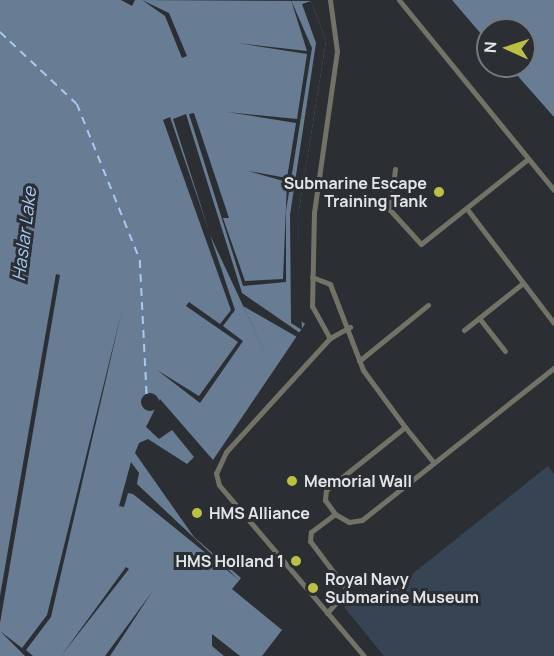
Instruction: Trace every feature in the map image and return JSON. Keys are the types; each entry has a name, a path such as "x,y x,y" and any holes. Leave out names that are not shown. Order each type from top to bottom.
{"lane":[{"path":"330,0 338,47 314,212 312,277 313,312 330,338"},
{"path":"399,0 554,190"},
{"path":"395,169 390,210 416,243 427,242 528,159"},
{"path":"467,209 554,323"},
{"path":"312,277 330,284 350,327 359,361 405,427 434,463"},
{"path":"464,330 524,283"},
{"path":"359,361 428,305"},
{"path":"479,318 505,351"},
{"path":"350,327 330,338 226,452 216,473 219,485 364,656"},
{"path":"405,427 328,487 325,500 335,514 360,521 554,368"},
{"path":"327,613 347,590 308,537 335,514"}],"shaded area":[{"path":"548,466 554,474 554,656 384,656 344,607 359,592 382,598"}],"water":[{"name":"Haslar Lake","path":"0,0 121,0 132,6 135,0 311,1 326,41 298,216 300,320 305,324 213,460 160,399 146,427 159,439 172,430 194,457 187,464 148,439 139,443 135,453 194,537 241,578 232,589 282,630 262,656 0,656"},
{"path":"452,0 554,0 554,117 520,78 536,78 536,18 476,18 476,28"}],"pier":[{"path":"142,0 169,13 187,56 182,58 165,16"},
{"path":"291,0 312,48 286,211 286,282 243,286 189,114 194,113 229,218 223,218 245,281 283,279 287,182 248,171 287,178 296,123 227,112 297,119 307,54 237,43 307,51"},
{"path":"311,1 326,41 298,216 302,330 291,323 290,215 316,43 302,4"},
{"path":"186,114 242,293 300,333 297,337 243,306 210,235 235,310 223,326 243,341 200,403 157,370 199,396 238,342 186,306 189,302 220,324 231,310 163,120 170,117 209,231 173,119"},
{"path":"56,274 60,275 0,623 0,596"},
{"path":"122,310 51,617 26,650 33,656 25,656 0,631 22,648 47,615"},
{"path":"150,393 156,396 159,402 156,408 150,411 144,408 141,402 144,396"},
{"path":"131,462 139,473 137,484 239,580 133,494 128,493 124,507 119,506"},
{"path":"126,567 129,569 61,656"},
{"path":"152,592 110,656 105,656"},
{"path":"212,634 240,656 224,656 212,646"}],"ferry route":[{"path":"0,32 77,104 140,260 147,396"}],"place":[{"name":"Submarine Escape Training Tank","path":"439,192"},
{"name":"Memorial Wall","path":"292,481"},
{"name":"HMS Alliance","path":"197,513"},
{"name":"HMS Holland 1","path":"296,561"},
{"name":"Royal Navy Submarine Museum","path":"313,588"}]}
